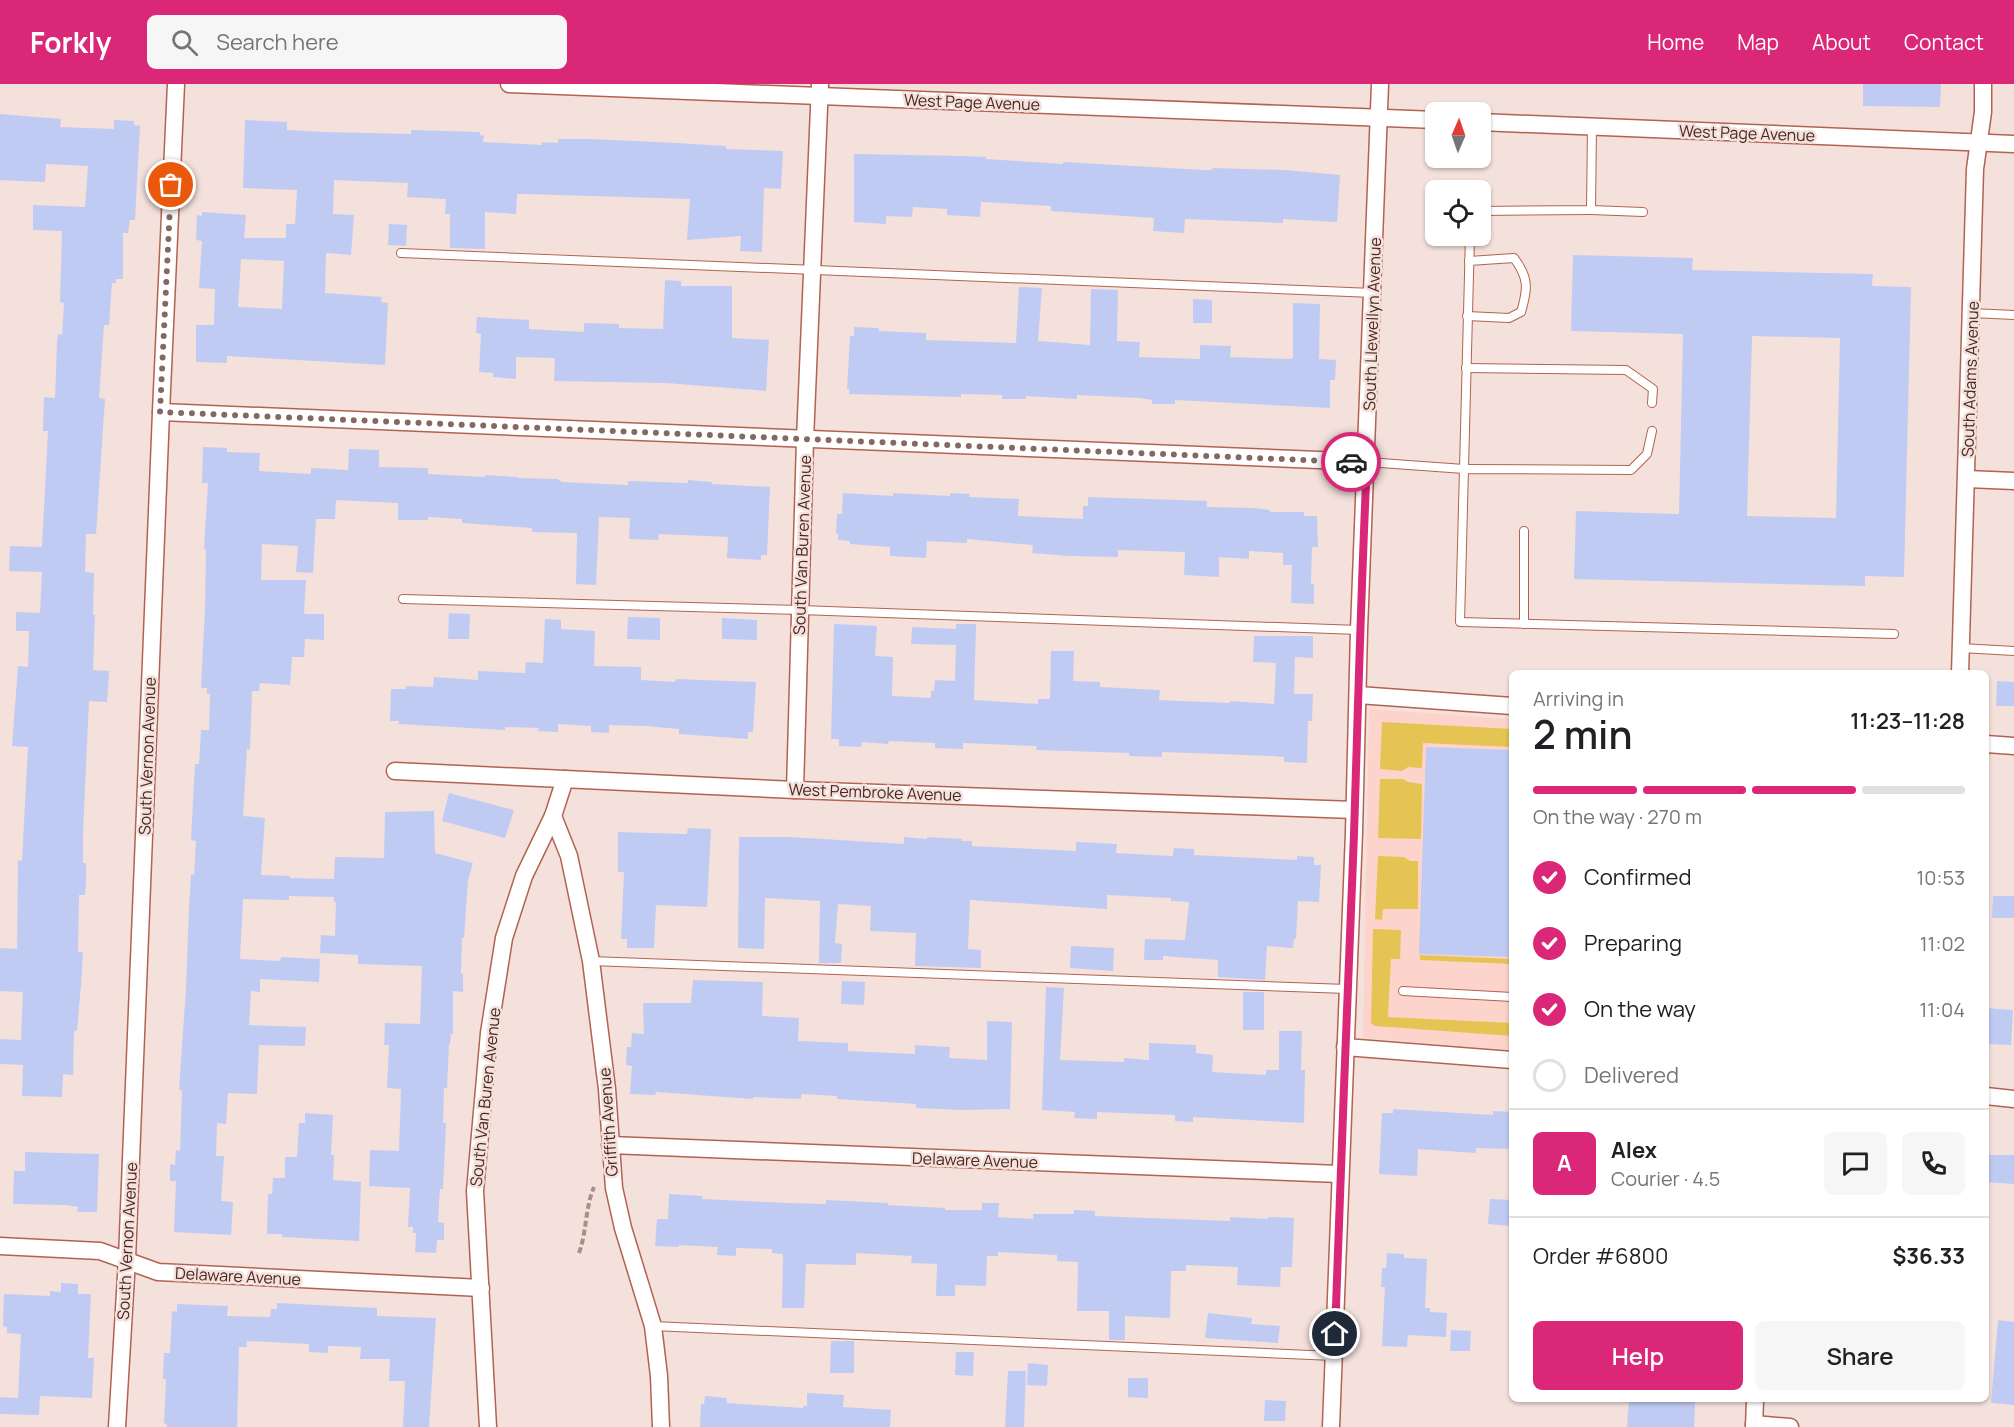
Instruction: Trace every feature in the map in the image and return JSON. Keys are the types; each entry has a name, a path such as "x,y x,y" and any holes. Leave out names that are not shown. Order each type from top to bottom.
{"street":[{"name":"South Vernon Avenue","path":"117,1427 127,1259 160,412 176,84"},
{"name":"West Page Avenue","path":"509,84 819,90 1425,120"},
{"name":"South Llewellyn Avenue","path":"1331,1427 1380,84"},
{"name":"South Adams Avenue","path":"1960,670 1975,169 1980,143 1983,84"},
{"name":"South Van Buren Avenue","path":"795,790 805,440 819,90"},
{"name":"West Page Avenue","path":"1491,122 2014,144"},
{"path":"160,412 1367,462"},
{"path":"1967,479 2014,481"},
{"path":"1358,695 1509,706"},
{"path":"1989,744 2014,746"},
{"name":"West Pembroke Avenue","path":"395,771 795,790 1354,810"},
{"name":"South Van Buren Avenue","path":"488,1427 475,1191 489,1033 504,938 524,876 553,816 565,779"},
{"name":"Griffith Avenue","path":"553,816 569,856 591,961 607,1089 614,1188 623,1228 653,1326 661,1427"},
{"path":"1345,1047 1509,1060"},
{"path":"1989,1096 2014,1099"},
{"name":"Delaware Avenue","path":"610,1145 1339,1174"},
{"name":"Delaware Avenue","path":"0,1246 100,1251 158,1272 481,1288"},
{"path":"1755,1402 1754,1425 1790,1427"}],"lane":[{"path":"1591,210 1592,126"},
{"path":"1491,210 1643,212"},
{"path":"1470,246 1460,622 1894,634"},
{"path":"401,254 1373,293"},
{"path":"1467,316 1509,318 1521,312 1527,294 1524,272 1514,258 1469,261"},
{"path":"1972,313 2014,315"},
{"path":"1466,368 1626,370 1653,389 1652,403"},
{"path":"1367,462 1464,469 1631,470 1647,454 1652,431"},
{"path":"1524,531 1524,624"},
{"path":"403,599 800,610 1359,630"},
{"path":"1961,648 2014,651"},
{"path":"591,961 1347,989"},
{"path":"1403,991 1509,997"},
{"path":"653,1326 1334,1356"}],"shaded area":[{"path":"1369,709 1509,719 1509,1050 1363,1038"},
{"path":"1382,722 1509,729 1509,747 1423,743 1422,768 1408,767 1402,771 1380,769"},
{"path":"1380,779 1403,779 1422,784 1421,839 1378,838"},
{"path":"1378,856 1404,857 1410,861 1418,861 1418,909 1383,909 1382,920 1375,919"},
{"path":"1373,929 1401,930 1400,959 1391,959 1388,1017 1509,1023 1509,1036 1375,1026 1371,1023"},
{"path":"1420,955 1509,959 1509,964 1420,960"}],"building":[{"path":"1863,84 1941,84 1940,107 1863,106"},
{"path":"0,114 61,119 60,127 114,129 114,120 134,121 134,125 140,126 135,220 130,220 128,233 123,233 123,279 116,279 116,283 112,283 109,325 104,325 99,398 105,399 96,534 86,534 85,572 94,573 93,670 109,671 107,702 89,701 83,832 83,863 86,863 86,882 85,895 79,895 78,952 83,952 81,985 77,1031 74,1030 73,1075 63,1074 62,1097 22,1096 23,1065 0,1064 0,1039 21,1040 23,992 0,991 0,948 17,949 18,860 22,861 28,747 12,746 18,666 28,667 29,631 16,631 16,612 40,613 42,572 9,571 10,546 42,547 48,431 43,431 44,397 55,398 58,334 62,335 64,303 60,302 62,231 33,230 33,205 85,207 88,166 46,164 45,182 0,180"},
{"path":"245,120 287,122 287,130 324,132 411,134 411,130 480,132 480,135 484,136 483,142 542,145 542,142 558,143 558,139 590,139 783,151 781,189 764,188 762,252 740,251 741,236 687,240 690,199 526,194 517,194 516,214 485,212 485,249 450,248 450,214 445,214 446,199 407,197 408,183 334,180 333,214 354,215 351,255 326,253 325,293 382,297 381,302 388,303 385,365 227,356 227,363 196,362 196,325 214,325 215,289 199,288 202,241 196,240 197,215 202,216 202,212 246,215 244,238 286,238 286,224 295,224 297,190 243,188","holes":["241,259 284,261 282,309 238,307"]},
{"path":"854,154 963,156 1063,164 1063,162 1204,170 1213,168 1285,170 1340,175 1337,222 1283,219 1283,223 1185,219 1184,233 1153,231 1154,218 1051,211 1051,206 981,202 980,217 947,215 947,209 913,207 912,217 886,216 886,224 854,222"},
{"path":"389,224 407,225 406,246 388,245"},
{"path":"1573,255 1693,258 1692,270 1873,274 1872,286 1911,287 1904,577 1865,576 1865,586 1574,579 1576,511 1679,514 1683,334 1571,331","holes":["1752,336 1840,338 1836,518 1747,516"]},
{"path":"665,280 681,281 681,286 732,286 732,338 769,340 766,391 666,383 554,381 555,358 516,357 516,379 493,377 493,373 479,372 481,334 476,333 477,317 529,320 529,329 584,332 584,323 619,324 619,328 663,329"},
{"path":"1019,287 1042,288 1038,341 1090,345 1091,289 1118,290 1117,341 1140,342 1139,357 1200,359 1200,345 1231,346 1230,357 1290,359 1293,358 1293,303 1320,304 1319,359 1336,360 1335,380 1330,380 1330,408 1175,400 1175,404 1152,404 1152,400 1140,398 1077,395 1077,399 1026,396 1026,399 1002,399 1002,395 961,394 961,397 849,394 849,389 847,389 850,336 854,336 854,327 879,328 879,331 926,333 926,340 1016,343"},
{"path":"1193,299 1212,300 1212,323 1193,323"},
{"path":"203,447 227,448 227,452 260,453 259,471 311,474 311,468 348,470 349,449 379,450 379,467 428,468 428,474 485,477 485,475 628,485 628,481 688,483 688,480 712,482 712,484 770,487 767,555 761,555 761,560 727,558 728,537 659,534 658,540 629,539 630,518 599,517 596,585 576,584 577,533 532,532 532,528 462,523 462,519 428,517 428,520 398,520 398,503 336,500 335,519 316,519 313,573 296,572 298,546 262,544 261,580 306,580 304,614 324,614 324,640 305,639 304,657 292,657 290,685 260,683 259,691 252,691 250,750 247,749 243,816 265,818 261,875 334,879 335,857 384,858 385,812 434,811 435,853 473,863 468,880 464,938 462,938 463,992 453,991 453,1034 451,1034 449,1044 447,1088 444,1088 443,1123 446,1123 443,1189 440,1189 438,1222 444,1223 444,1240 437,1240 436,1253 415,1252 416,1233 413,1233 413,1227 408,1227 410,1188 369,1186 370,1150 399,1151 401,1089 387,1088 389,1045 384,1045 385,1023 420,1024 422,966 358,964 358,955 320,953 321,935 335,936 336,902 334,902 334,897 289,896 289,900 243,899 240,959 280,961 281,957 320,959 319,982 260,979 260,992 251,991 249,1025 306,1027 305,1046 259,1045 257,1094 228,1093 226,1124 217,1123 216,1156 224,1156 221,1201 233,1202 231,1235 174,1232 176,1181 170,1181 170,1164 175,1165 176,1150 180,1151 182,1090 179,1090 191,874 194,875 196,841 191,840 195,764 199,764 201,730 209,730 210,694 207,694 207,688 201,688 208,483 202,483"},
{"path":"843,493 950,496 950,493 970,494 969,497 1019,499 1018,516 1083,519 1083,506 1088,506 1088,497 1207,501 1207,507 1304,512 1304,516 1317,516 1318,547 1312,547 1311,584 1314,584 1314,604 1291,603 1292,565 1283,565 1283,553 1249,551 1249,559 1219,557 1219,577 1184,575 1185,552 1118,550 1118,557 1070,556 1032,553 1033,545 967,539 967,543 927,541 926,558 890,556 890,547 850,544 850,541 838,540 837,514 842,514"},
{"path":"449,613 470,614 469,639 448,639"},
{"path":"628,617 660,618 660,640 627,639"},
{"path":"722,618 757,620 757,640 722,639"},
{"path":"545,619 561,620 561,629 595,631 594,666 641,667 641,680 756,682 753,732 748,732 748,739 679,734 679,729 645,726 609,725 609,733 591,732 591,726 558,724 558,732 538,731 539,728 505,727 505,730 399,724 399,721 390,721 391,689 406,689 406,686 433,687 434,677 478,680 478,671 525,673 526,662 543,663"},
{"path":"834,624 877,626 875,656 893,657 892,696 931,698 935,680 955,681 956,645 911,644 912,627 956,629 956,624 976,624 974,700 1038,704 1038,699 1050,699 1051,651 1074,651 1073,681 1100,682 1100,687 1160,690 1159,700 1274,704 1276,663 1253,662 1254,636 1313,636 1313,658 1295,657 1294,694 1313,694 1312,721 1308,721 1307,763 1284,762 1284,757 1272,756 1162,752 1162,757 1129,756 1129,753 1036,750 1037,746 963,743 963,749 935,748 935,743 889,741 888,744 862,742 861,747 839,746 839,739 831,739"},
{"path":"1997,681 2014,682 2014,706 1996,706"},
{"path":"1426,747 1509,750 1509,957 1419,954"},
{"path":"449,793 514,810 505,838 442,821"},
{"path":"688,828 711,829 707,907 656,905 654,948 627,948 627,939 621,939 624,872 618,872 618,832 687,834"},
{"path":"739,837 790,837 904,844 904,837 927,839 927,837 972,841 972,846 1076,851 1076,842 1117,844 1116,853 1172,856 1174,848 1194,849 1194,855 1297,860 1297,856 1314,857 1314,865 1321,865 1319,902 1298,901 1296,939 1294,939 1293,948 1267,946 1265,980 1218,977 1218,960 1163,956 1163,960 1144,960 1145,939 1185,940 1189,902 1171,901 1171,898 1107,895 1107,909 970,900 968,949 981,950 981,968 915,966 916,933 870,931 871,906 838,904 835,943 842,944 841,963 819,963 820,901 765,898 764,949 738,948"},
{"path":"1993,896 2014,896 2014,918 1992,918"},
{"path":"1071,946 1114,948 1113,971 1070,968"},
{"path":"693,980 763,982 762,1016 799,1018 798,1041 848,1043 848,1051 915,1054 915,1045 950,1047 949,1058 987,1060 987,1021 1012,1022 1010,1109 916,1108 916,1104 837,1099 837,1096 801,1094 801,1099 753,1097 753,1099 656,1092 655,1095 630,1094 632,1066 626,1065 627,1047 631,1047 632,1033 644,1034 643,1003 691,1003"},
{"path":"842,981 865,982 864,1005 841,1004"},
{"path":"1046,987 1064,988 1060,1060 1124,1062 1124,1058 1149,1060 1149,1043 1196,1045 1196,1053 1213,1055 1212,1072 1266,1075 1266,1070 1279,1070 1279,1031 1302,1031 1301,1070 1305,1070 1304,1123 1193,1117 1193,1122 1175,1121 1175,1115 1097,1112 1097,1119 1074,1118 1075,1112 1042,1110"},
{"path":"1243,992 1264,992 1264,1030 1243,1030"},
{"path":"1989,1008 2013,1010 2011,1045 1989,1044"},
{"path":"1393,1109 1493,1115 1493,1111 1509,1112 1509,1149 1476,1148 1476,1153 1418,1149 1417,1176 1379,1174 1382,1113 1393,1113"},
{"path":"305,1113 333,1115 331,1155 334,1155 333,1180 361,1182 359,1241 282,1237 282,1234 267,1234 268,1194 272,1194 273,1178 285,1178 285,1157 297,1157 299,1123 305,1123"},
{"path":"25,1152 99,1154 97,1212 77,1212 78,1207 65,1205 13,1204 14,1171 25,1171"},
{"path":"1989,1155 2014,1155 2014,1184 1989,1182"},
{"path":"669,1194 703,1196 702,1199 787,1203 826,1204 826,1200 888,1203 888,1205 945,1208 945,1210 982,1210 982,1203 999,1203 998,1217 1033,1219 1033,1214 1074,1214 1074,1210 1095,1211 1095,1216 1230,1221 1230,1217 1294,1218 1292,1267 1281,1267 1280,1287 1237,1285 1238,1267 1186,1265 1186,1271 1171,1271 1170,1318 1125,1316 1125,1340 1109,1340 1109,1311 1077,1311 1078,1262 1057,1261 1057,1255 998,1252 998,1256 987,1256 986,1286 955,1285 955,1296 936,1296 937,1264 911,1263 912,1256 856,1253 856,1265 806,1264 804,1308 782,1308 783,1254 772,1253 772,1249 736,1248 736,1256 717,1255 718,1247 655,1246 657,1219 668,1219"},
{"path":"1490,1199 1509,1200 1509,1226 1488,1224"},
{"path":"1387,1253 1404,1254 1404,1258 1427,1259 1425,1308 1430,1308 1430,1312 1447,1313 1446,1337 1408,1335 1407,1347 1382,1346 1385,1287 1381,1287 1382,1268 1386,1268"},
{"path":"61,1283 78,1284 78,1294 91,1294 88,1358 94,1358 92,1398 40,1396 39,1415 0,1414 0,1397 18,1398 21,1334 7,1333 7,1327 3,1326 4,1294 50,1296 50,1291 61,1292"},
{"path":"277,1303 377,1308 377,1316 436,1318 429,1427 403,1427 405,1381 389,1381 390,1359 360,1359 361,1347 328,1346 328,1353 309,1352 309,1344 247,1341 247,1347 239,1347 237,1427 167,1427 164,1423 166,1379 163,1379 164,1353 170,1353 172,1311 177,1312 177,1304 228,1306 227,1316 270,1317 271,1309 277,1309"},
{"path":"1208,1313 1252,1318 1251,1324 1280,1326 1278,1343 1205,1338"},
{"path":"1998,1320 2014,1322 2014,1405 1991,1403"},
{"path":"1451,1330 1471,1331 1470,1351 1450,1351"},
{"path":"831,1341 854,1341 854,1373 830,1373"},
{"path":"956,1352 974,1352 973,1376 955,1375"},
{"path":"1028,1363 1048,1365 1047,1386 1027,1385"},
{"path":"1008,1371 1026,1371 1024,1427 1005,1427"},
{"path":"1128,1378 1148,1378 1148,1398 1128,1397"},
{"path":"807,1393 844,1395 843,1407 891,1410 890,1427 700,1427 701,1404 704,1404 705,1396 727,1398 727,1403 803,1408 807,1406"},
{"path":"1265,1400 1286,1401 1285,1421 1264,1421"},
{"path":"1629,1402 1695,1402 1694,1427 1627,1427"}],"way so far":[{"path":"171,185 160,412 1351,462"}],"route":[{"path":"1335,1334 1339,1174 1367,462 1351,462"}]}
